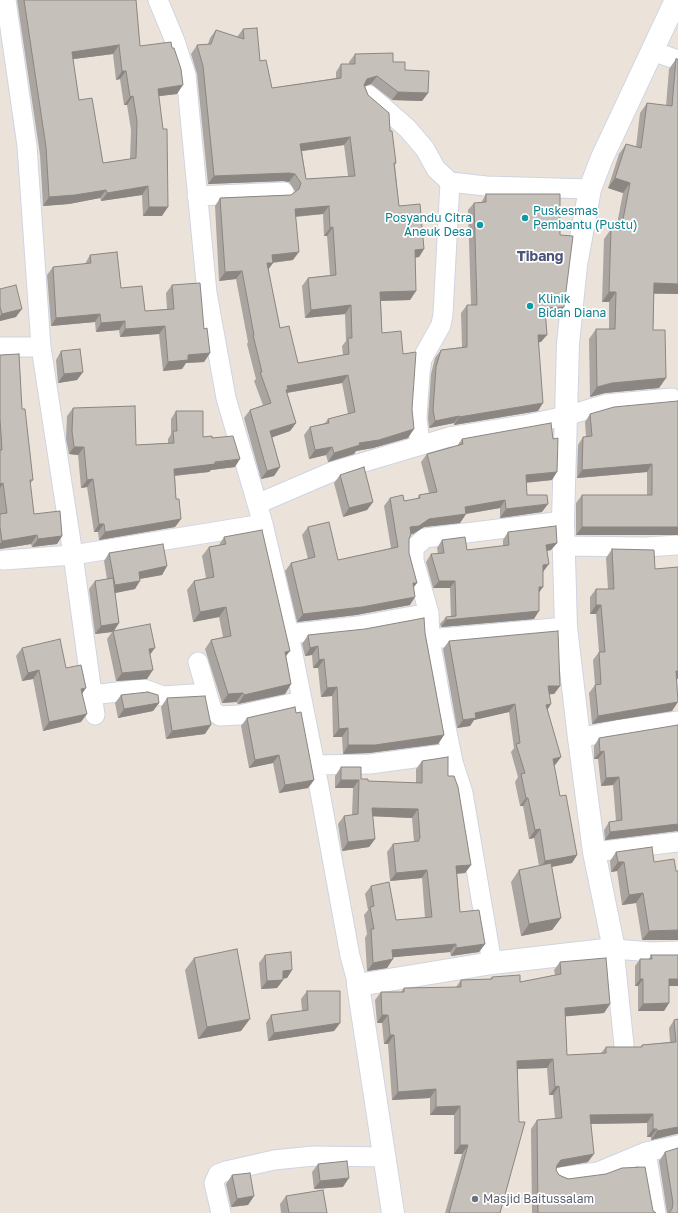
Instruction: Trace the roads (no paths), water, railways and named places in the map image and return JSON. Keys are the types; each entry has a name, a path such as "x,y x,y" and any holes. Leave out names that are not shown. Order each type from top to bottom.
{"street":[{"path":"6,0 27,146 41,347 73,555 91,695 95,715"},
{"path":"158,0 175,41 186,75 197,196 212,330 226,398 263,524 289,634 350,956 358,985 375,1102 386,1157 393,1213"},
{"path":"624,1045 614,949 594,852 566,627 562,521 568,344 576,265 590,189 601,160 676,0"},
{"path":"652,51 678,60"},
{"path":"369,95 407,128 425,149 436,169 450,182 486,186 590,189"},
{"path":"420,445 417,418 420,372 422,359 440,325 443,314 450,182"},
{"path":"197,196 284,192"},
{"path":"0,347 41,347"},
{"path":"257,504 334,471 449,437 566,416 606,404 672,398"},
{"path":"492,963 463,793 451,753 430,638 429,613 414,561 414,548 425,538 562,521"},
{"path":"4,560 73,555 263,524"},
{"path":"563,546 638,547 678,545"},
{"path":"289,634 358,626 429,613"},
{"path":"430,638 566,627"},
{"path":"198,662 212,710 217,716 223,717 302,701"},
{"path":"91,695 144,689 163,696 207,693"},
{"path":"579,738 617,730 678,721"},
{"path":"315,765 370,764 451,753"},
{"path":"594,852 678,842"},
{"path":"358,985 492,963 614,949 652,952 678,951"},
{"path":"561,1177 598,1172 646,1152 678,1144"},
{"path":"646,1152 656,1213"},
{"path":"221,1213 214,1183 218,1174 226,1171 274,1160 313,1156 386,1157"}],"place":[{"name":"Puskesmas Pembantu (Pustu)","path":"525,218"},
{"name":"Posyandu Citra Aneuk Desa","path":"480,225"},
{"name":"Klinik Bidan Diana","path":"530,306"},
{"name":"Masjid Baitussalam","path":"475,1199"}],"district":[{"name":"Tibang","path":"540,257"}]}
